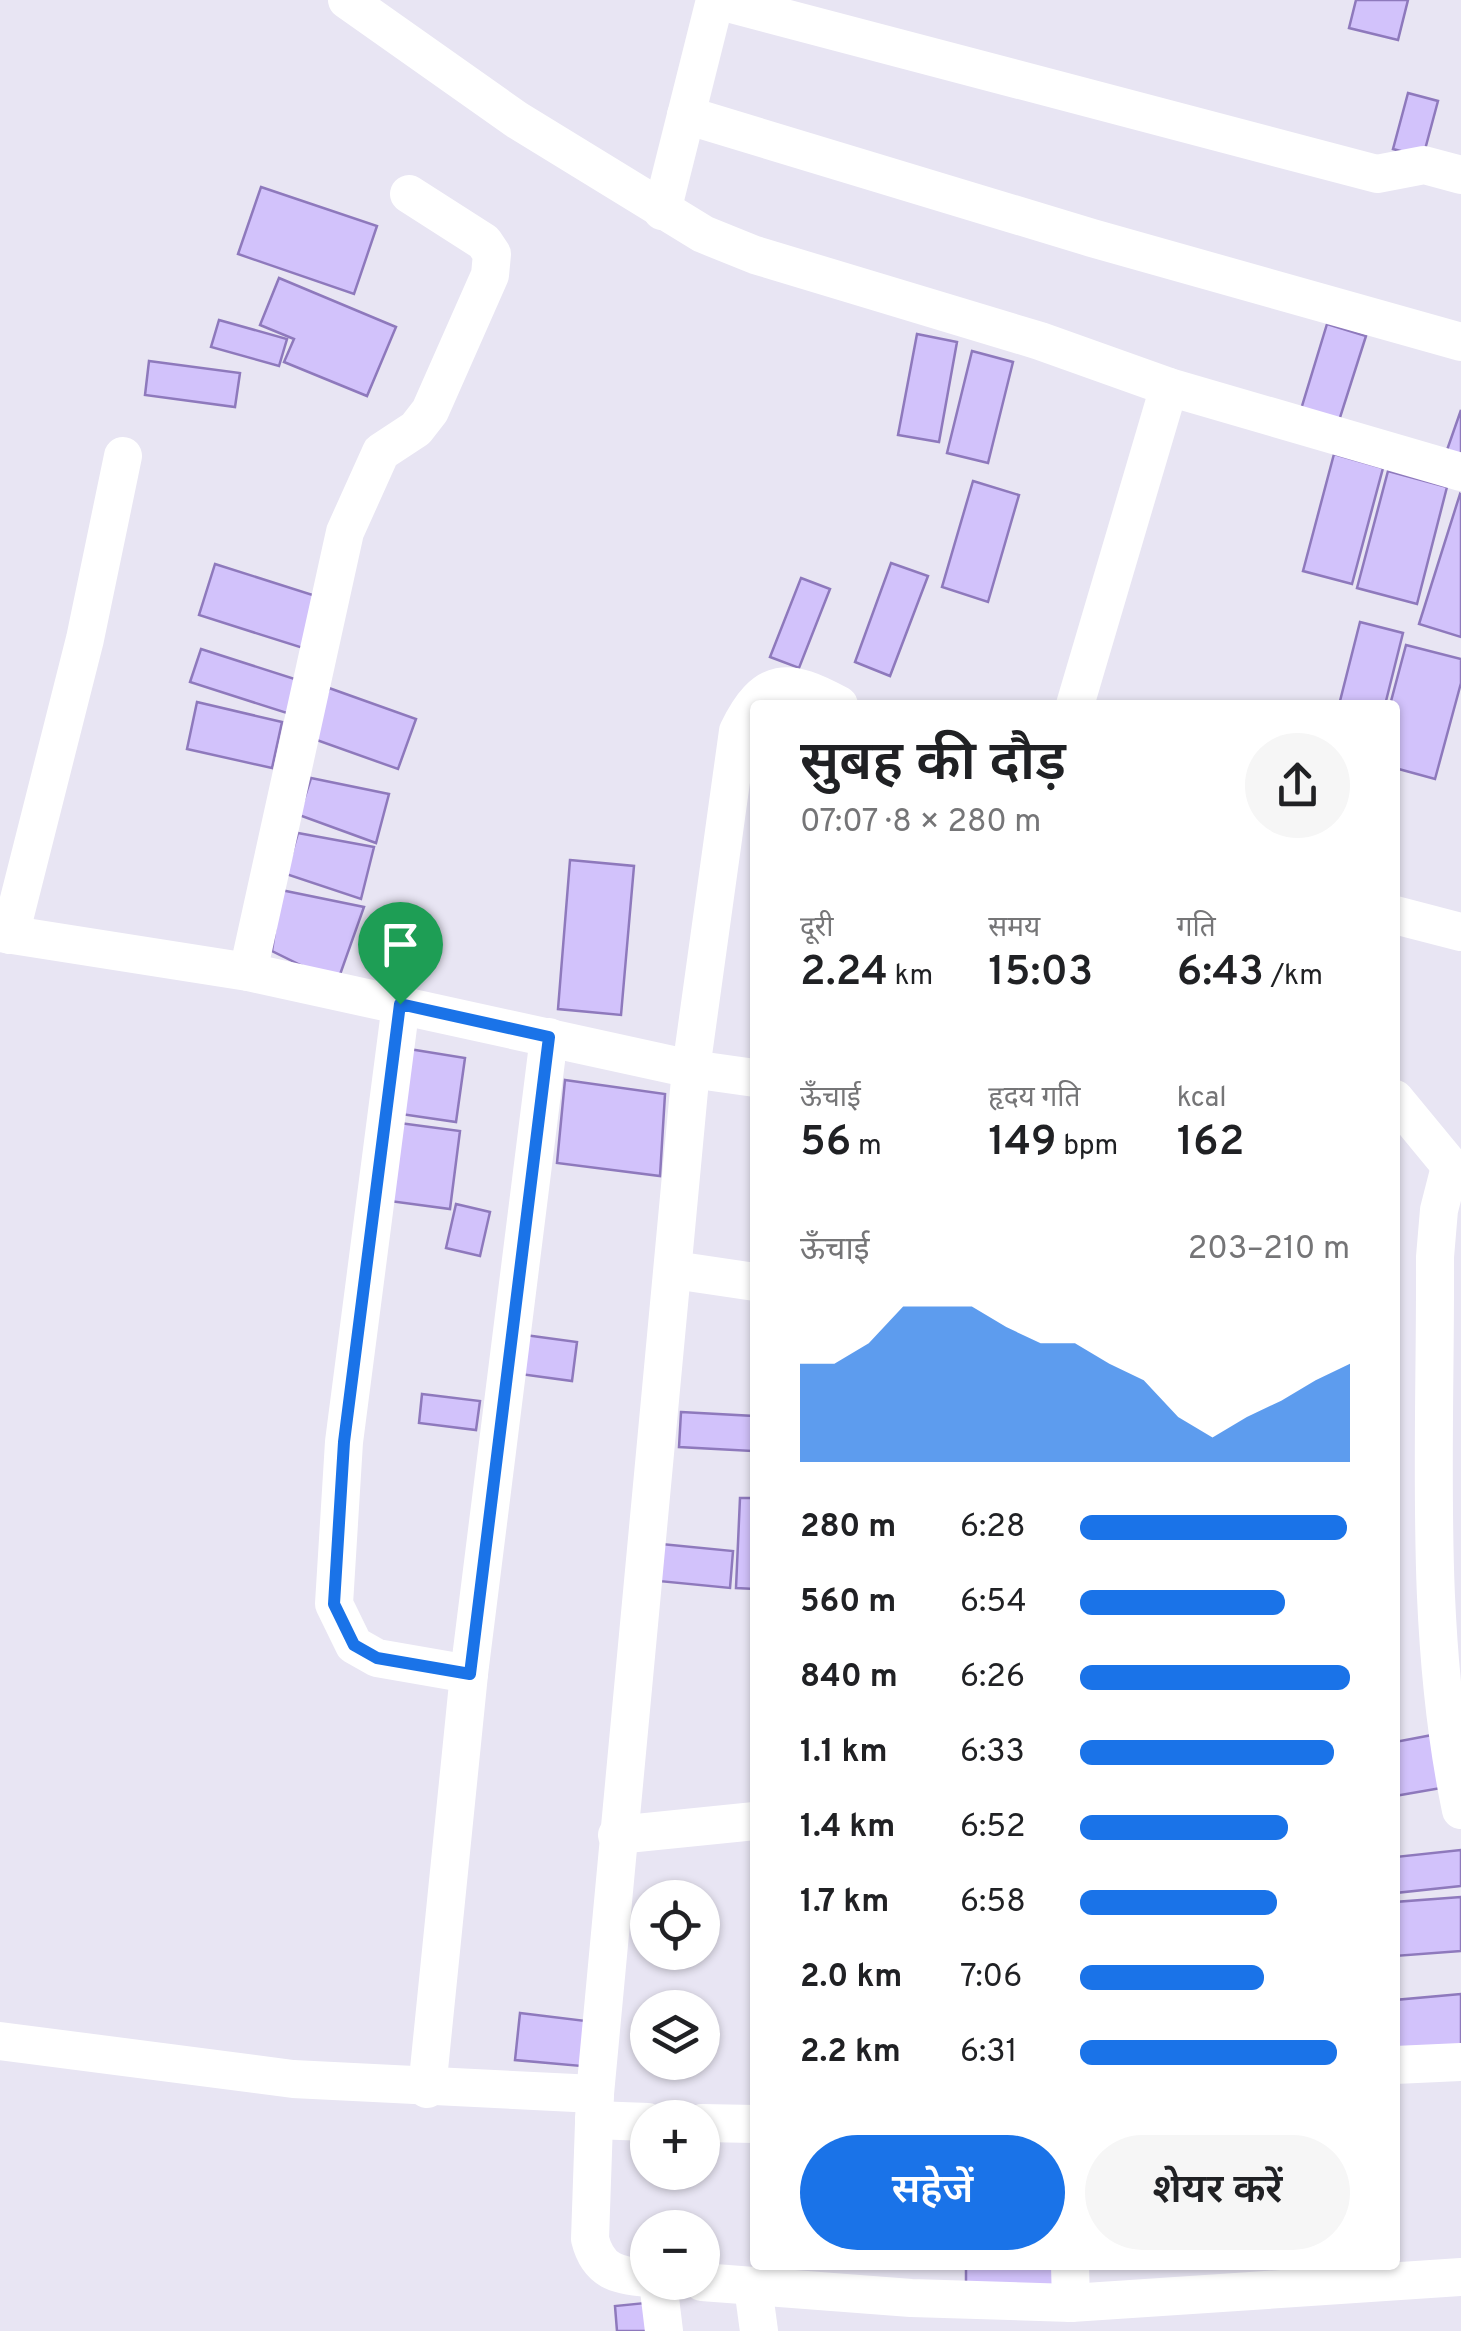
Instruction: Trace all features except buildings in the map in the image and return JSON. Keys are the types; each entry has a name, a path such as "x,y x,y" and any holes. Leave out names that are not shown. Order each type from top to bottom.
{"street":[{"path":"348,0 516,120 662,211 755,255 1040,341 1169,387 1461,472"},
{"path":"662,211 716,0 1377,174 1424,164 1461,174"},
{"path":"686,115 1092,238 1461,342"},
{"path":"248,972 345,532 376,459 430,411 492,264 484,242 408,194"},
{"path":"1076,700 1169,387"},
{"path":"122,456 85,640 5,934 248,972 691,1070 750,1077"},
{"path":"757,700 762,692 776,686 796,686 828,700"},
{"path":"630,2277 605,2268 590,2239 594,2107 691,1070 738,731 750,712"},
{"path":"1400,916 1461,932"},
{"path":"400,1004 344,1442 334,1604 354,1645 377,1658 470,1674"},
{"path":"428,2089 470,1674 549,1037"},
{"path":"1400,1105 1448,1164"},
{"path":"1400,1146 1448,1164"},
{"path":"1448,1164 1435,1257 1438,1651 1448,1748 1461,1810"},
{"path":"674,1270 750,1281"},
{"path":"617,1835 750,1822"},
{"path":"0,2040 293,2079 594,2107 630,2117"},
{"path":"1400,2064 1461,2062"},
{"path":"720,2123 750,2124"},
{"path":"1070,2270 1070,2304"},
{"path":"720,2283 909,2282 1070,2304 1277,2278 1461,2277"},
{"path":"753,2286 759,2331"},
{"path":"660,2300 664,2331"}],"route":[{"path":"400,1004 549,1037 470,1674 377,1658 354,1645 334,1604 344,1442 400,1004"}]}
